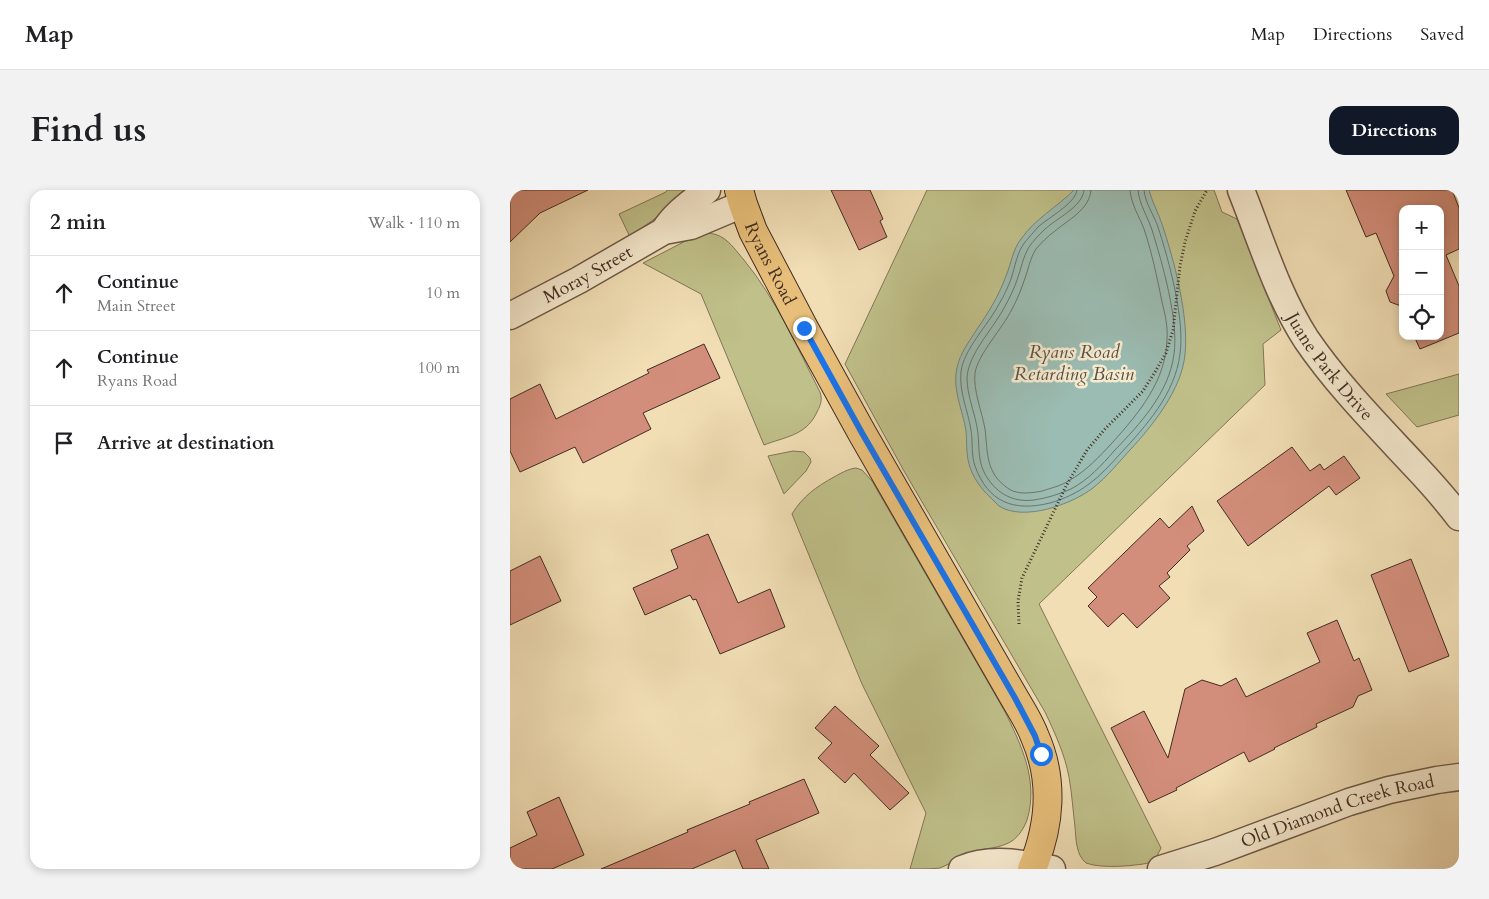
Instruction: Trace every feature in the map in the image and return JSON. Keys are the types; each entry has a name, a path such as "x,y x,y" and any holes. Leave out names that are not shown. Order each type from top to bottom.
{"main road":[{"name":"Ryans Road","path":"741,197 753,231 809,337 1035,736 1048,781 1048,808 1040,844 1039,868"}],"street":[{"name":"Moray Street","path":"664,231 669,222 707,190"},
{"name":"Juane Park Drive","path":"1241,190 1280,289 1294,320 1307,340 1346,390 1442,496 1459,518"},
{"name":"Moray Street","path":"510,316 579,280 664,231 690,226 741,197"},
{"name":"Old Diamond Creek Road","path":"1161,869 1215,852 1357,800 1398,788 1459,777"},
{"path":"980,867 1014,862 1039,868"}],"path":[{"path":"1019,624 1018,601 1022,578 1066,486 1087,450 1105,428 1143,391 1166,354 1173,330 1180,266 1185,242 1195,212 1207,190"}],"green space":[{"path":"667,190 687,190 661,214 630,237 619,214"},
{"path":"927,190 1214,190 1222,212 1237,219 1281,330 1263,344 1265,385 1039,604 1161,848 1154,862 1129,866 1101,866 1086,863 1080,856 1076,842 1067,769 1059,744 1045,712 904,471 845,364"},
{"path":"704,233 716,235 726,240 756,275 785,324 820,392 821,401 816,414 806,427 793,435 764,445 701,294 643,263"},
{"path":"1459,374 1459,415 1417,427 1386,394"},
{"path":"793,451 804,452 811,462 806,471 784,494 768,456"},
{"path":"850,469 862,470 872,481 1004,710 1022,749 1029,777 1031,791 1027,820 1017,837 1002,846 971,852 940,868 910,869 926,813 862,684 792,514 805,497 816,488"}],"water":[{"name":"Ryans Road Retarding Basin","path":"1074,190 1149,190 1167,238 1180,288 1186,339 1183,367 1172,393 1157,418 1112,470 1093,488 1073,500 1048,509 1034,512 1009,510 999,506 987,494 977,482 970,469 967,456 966,431 957,392 957,368 965,348 997,297 1018,243 1039,219"}],"building":[{"path":"510,190 588,190 540,213 510,242"},
{"path":"831,190 870,190 883,219 880,221 887,237 859,250"},
{"path":"1346,190 1452,190 1459,208 1459,249 1446,255 1459,286 1459,333 1444,339 1444,205 1399,205 1399,305 1390,302 1386,291 1394,276 1376,233 1366,237"},
{"path":"1416,340 1442,340 1420,349"},
{"path":"704,344 720,378 643,413 651,429 583,463 575,447 520,472 510,451 510,399 540,384 556,419 649,373 647,370"},
{"path":"1292,447 1310,471 1320,464 1324,470 1344,456 1360,478 1336,495 1329,486 1248,546 1217,501"},
{"path":"1192,506 1204,531 1187,546 1190,550 1167,573 1170,577 1159,586 1170,598 1137,628 1123,613 1108,627 1088,606 1097,597 1088,588 1160,518 1169,528"},
{"path":"708,534 738,603 770,589 785,627 720,654 696,599 693,600 690,595 645,615 633,588 678,568 671,550"},
{"path":"540,556 561,601 510,625 510,571"},
{"path":"1411,559 1449,656 1409,672 1371,575"},
{"path":"1337,620 1354,661 1359,658 1372,690 1358,696 1353,707 1316,724 1317,727 1275,749 1249,762 1244,752 1176,788 1177,790 1149,803 1111,728 1144,711 1168,758 1185,689 1202,680 1221,686 1236,678 1246,697 1320,662 1307,633"},
{"path":"835,706 879,746 870,755 909,793 890,810 854,773 845,783 818,758 832,743 815,728"},
{"path":"804,779 819,813 756,840 769,869 743,869 735,850 692,869 601,869 688,832 687,830"},
{"path":"559,797 584,855 552,869 514,869 510,859 510,848 537,835 527,812"}],"route":[{"path":"804,328 862,433 1015,698 1035,736 1041,754"}]}
